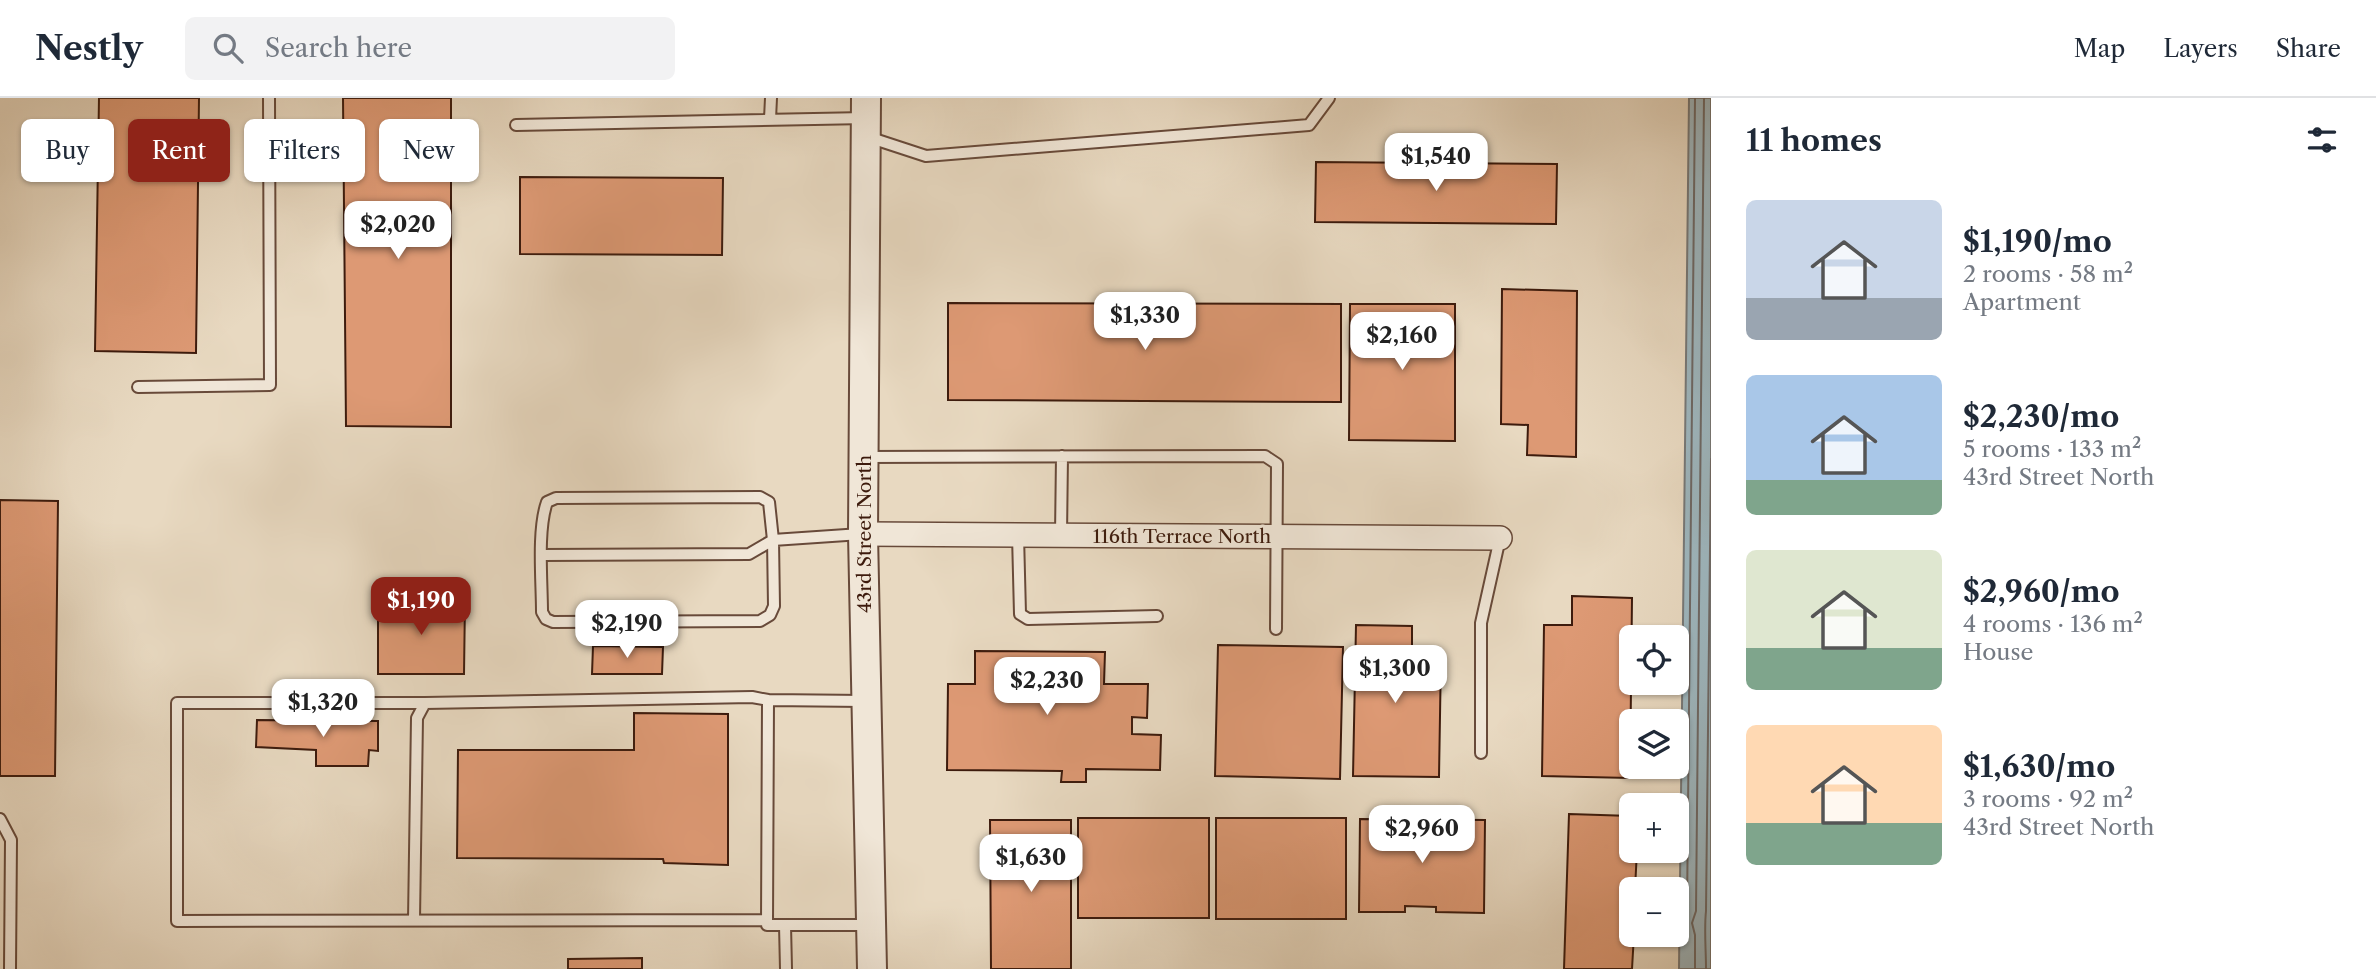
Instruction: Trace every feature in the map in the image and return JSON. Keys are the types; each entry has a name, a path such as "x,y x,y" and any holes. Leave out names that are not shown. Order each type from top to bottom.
{"street":[{"name":"43rd Street North","path":"866,117 863,534 872,969"},
{"name":"116th Terrace North","path":"863,534 1500,538"}],"lane":[{"path":"138,387 270,385 270,98"},
{"path":"770,119 771,98"},
{"path":"516,125 866,117 926,156 1309,125 1329,98"},
{"path":"1061,536 1062,456"},
{"path":"864,457 1265,456 1277,464 1276,629"},
{"path":"760,497 769,502 773,540 774,606 770,615 760,621 553,622 546,619 542,612 542,555 543,514 547,502 556,498 760,497"},
{"path":"542,555 749,554 773,540 863,534"},
{"path":"1018,535 1020,614 1028,619 1157,616"},
{"path":"1481,752 1481,623 1500,538"},
{"path":"767,920 177,921 177,703 425,703 751,697 768,701 866,701"},
{"path":"768,701 767,925 871,925"},
{"path":"414,920 417,718 425,703"},
{"path":"0,819 11,840 10,969"},
{"path":"785,925 786,969"}],"water":[{"path":"1689,98 1711,98 1711,969 1679,969 1679,947 1689,947 1689,877 1680,877 1680,863 1689,863 1689,793 1681,793 1681,779 1689,779 1689,709 1682,709 1682,695 1689,695 1689,625 1683,625"}],"building":[{"path":"99,98 199,98 199,119 128,119 128,182 198,182 196,353 95,351 98,182 114,182 114,119 99,119"},
{"path":"343,98 451,98 451,119 379,119 379,182 451,182 451,427 346,426 344,182 365,182 365,119 343,119"},
{"path":"1316,162 1557,164 1556,224 1315,222"},
{"path":"520,177 723,178 722,255 520,254"},
{"path":"1502,289 1577,291 1576,457 1527,455 1528,425 1501,424"},
{"path":"948,303 1341,304 1341,402 948,400"},
{"path":"1350,304 1455,304 1455,441 1349,440"},
{"path":"0,500 58,501 55,776 0,776"},
{"path":"1572,596 1632,598 1632,625 1619,625 1619,695 1631,695 1631,709 1619,709 1619,778 1542,776 1544,625 1572,625"},
{"path":"378,600 465,600 464,674 378,674"},
{"path":"1356,625 1412,626 1412,654 1441,655 1439,777 1353,776"},
{"path":"1218,645 1343,647 1340,779 1215,776"},
{"path":"593,646 663,647 662,674 592,674"},
{"path":"975,651 1105,652 1104,684 1148,684 1147,718 1132,717 1132,734 1161,735 1160,770 1086,769 1086,782 1061,782 1062,771 947,770 948,684 975,684"},
{"path":"634,713 728,714 728,865 664,863 663,859 457,858 458,750 634,750"},
{"path":"257,720 378,721 378,751 369,750 368,766 316,766 316,750 256,747"},
{"path":"1569,814 1619,816 1619,863 1636,863 1636,877 1619,877 1619,947 1633,947 1632,969 1564,969"},
{"path":"1078,818 1209,818 1209,918 1078,918"},
{"path":"1216,818 1346,818 1346,919 1216,919"},
{"path":"1360,819 1485,820 1484,913 1436,912 1436,907 1405,906 1405,912 1359,912"},
{"path":"990,820 1071,820 1071,969 991,969"},
{"path":"642,958 642,969 568,969 568,959"}]}
